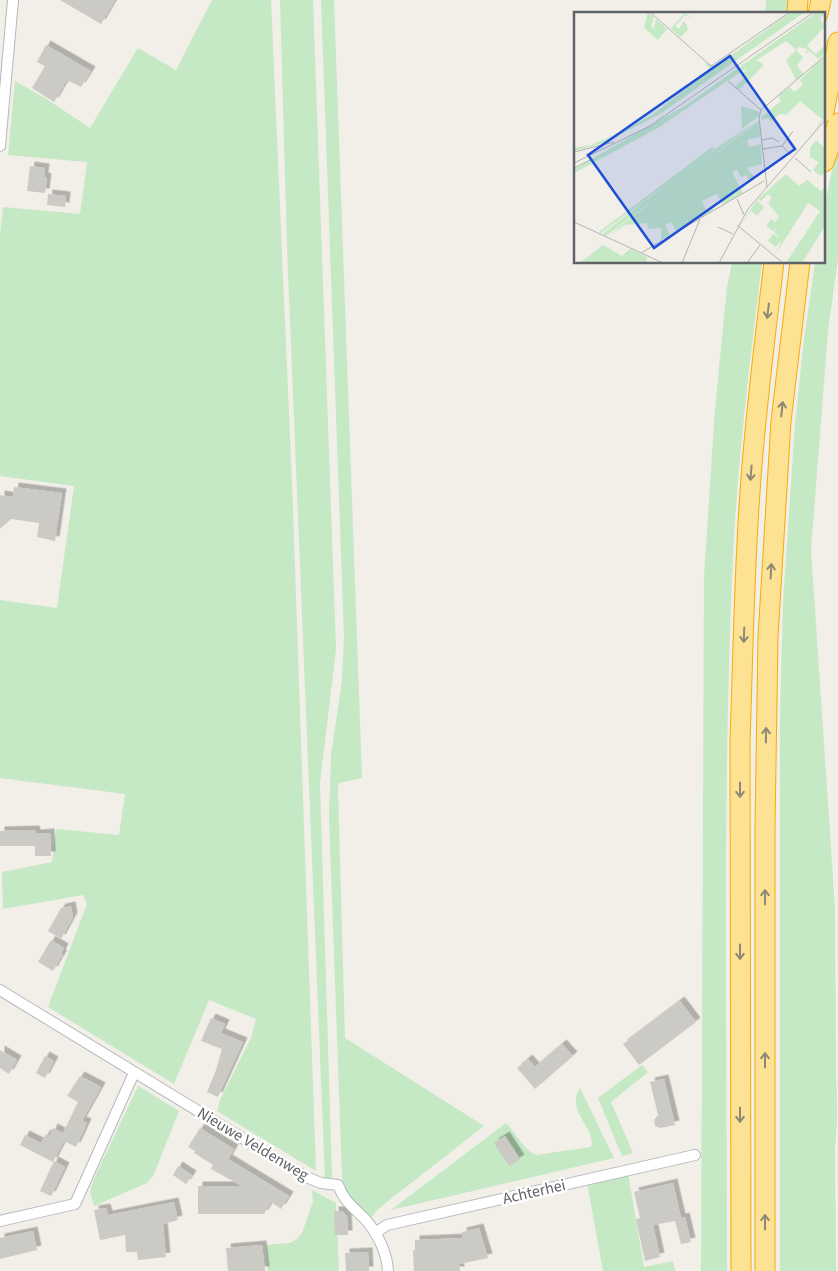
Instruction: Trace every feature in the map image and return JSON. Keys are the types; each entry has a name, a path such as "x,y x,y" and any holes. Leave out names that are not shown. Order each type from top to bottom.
{"highway":[{"path":"826,102 838,42"},
{"path":"826,156 838,123"},
{"path":"740,1271 740,761 743,667 750,485 774,264"},
{"path":"765,1271 765,827 768,637 781,421 800,264"}],"street":[{"path":"0,146 13,0"},
{"name":"Nieuwe Veldenweg","path":"0,990 306,1177 322,1183 338,1185 346,1202 363,1217 375,1233 385,1254 388,1271"},
{"path":"0,1221 75,1204 134,1073"},
{"name":"Achterhei","path":"375,1233 387,1225 695,1155"}],"green space":[{"path":"212,0 271,0 292,482 316,1171 217,1111 220,1100 251,1038 256,1019 209,1000 174,1084 48,1007 87,904 83,895 3,909 2,872 52,862 56,829 119,835 125,794 0,778 0,600 57,608 74,486 0,476 0,234 3,207 80,214 87,162 8,155 15,81 45,98 90,128 138,48 176,70"},
{"path":"280,0 313,0 336,649 320,783 332,1178 325,1178 287,247"},
{"path":"321,0 334,0 362,778 339,783 338,789 345,1038 484,1126 378,1209 371,1218 349,1195 343,1184 342,1177 329,816 331,755 342,680 344,637"},
{"path":"766,0 792,0 790,12 765,12"},
{"path":"838,143 838,258 828,331 811,550 835,908 836,1271 780,1271 780,717 783,603 795,424 804,339 815,264 826,264 826,198"},
{"path":"732,264 762,264 741,445 733,555 726,824 727,1271 701,1271 704,577 715,409 727,287"},
{"path":"642,1065 648,1072 611,1102 633,1153 622,1156 598,1098"},
{"path":"138,1086 179,1111 154,1174 147,1183 94,1206 90,1191 93,1181"},
{"path":"580,1088 614,1158 391,1210 506,1123 524,1146 536,1155 591,1147 590,1133 576,1105 576,1097"},
{"path":"628,1173 644,1267 673,1261 675,1271 603,1271 587,1182"},
{"path":"312,1190 336,1203 339,1271 268,1271 266,1245 290,1243 297,1239 302,1233 313,1202"}],"building":[{"path":"60,0 115,0 101,24"},
{"path":"46,45 91,71 81,87 67,80 54,102 32,88 45,66 37,62"},
{"path":"30,166 45,168 44,177 47,178 45,193 27,191"},
{"path":"48,194 66,196 65,207 47,205"},
{"path":"14,487 62,493 55,541 37,537 39,523 11,519 0,529 0,495 13,497"},
{"path":"35,830 36,834 50,833 51,856 35,856 35,846 0,846 0,831"},
{"path":"71,906 73,917 61,939 48,931 61,908"},
{"path":"51,940 64,948 61,954 63,954 53,971 38,962"},
{"path":"680,1001 696,1022 639,1065 623,1044"},
{"path":"211,1018 225,1024 221,1033 243,1042 218,1097 207,1092 222,1049 201,1041"},
{"path":"562,1044 573,1056 535,1089 517,1068 528,1059 535,1067"},
{"path":"0,1050 17,1060 9,1074 0,1068"},
{"path":"45,1056 54,1061 45,1078 36,1073"},
{"path":"80,1076 101,1087 82,1121 87,1123 76,1147 64,1141 53,1162 20,1145 25,1135 41,1143 46,1134 50,1136 53,1128 63,1133 78,1102 67,1096"},
{"path":"664,1079 675,1125 660,1128 655,1126 654,1120 658,1115 650,1082"},
{"path":"200,1128 234,1149 228,1159 289,1196 281,1209 271,1202 264,1214 198,1214 198,1186 242,1186 211,1169 213,1165 188,1147"},
{"path":"505,1136 520,1159 509,1166 494,1143"},
{"path":"54,1161 65,1167 51,1196 40,1191"},
{"path":"178,1166 192,1175 186,1184 173,1175"},
{"path":"673,1183 681,1218 685,1217 691,1242 681,1244 675,1221 653,1225 660,1257 645,1261 636,1219 640,1218 634,1192"},
{"path":"174,1202 178,1220 163,1224 166,1257 138,1260 137,1252 126,1252 125,1235 100,1240 94,1210 106,1208 108,1215"},
{"path":"334,1211 342,1211 347,1216 348,1235 335,1235"},
{"path":"479,1228 488,1258 459,1264 460,1271 414,1271 413,1250 415,1250 415,1240 463,1238 462,1232"},
{"path":"33,1231 37,1250 0,1259 0,1238"},
{"path":"262,1245 265,1271 228,1271 226,1248"},
{"path":"368,1252 369,1271 346,1271 345,1253"}]}
